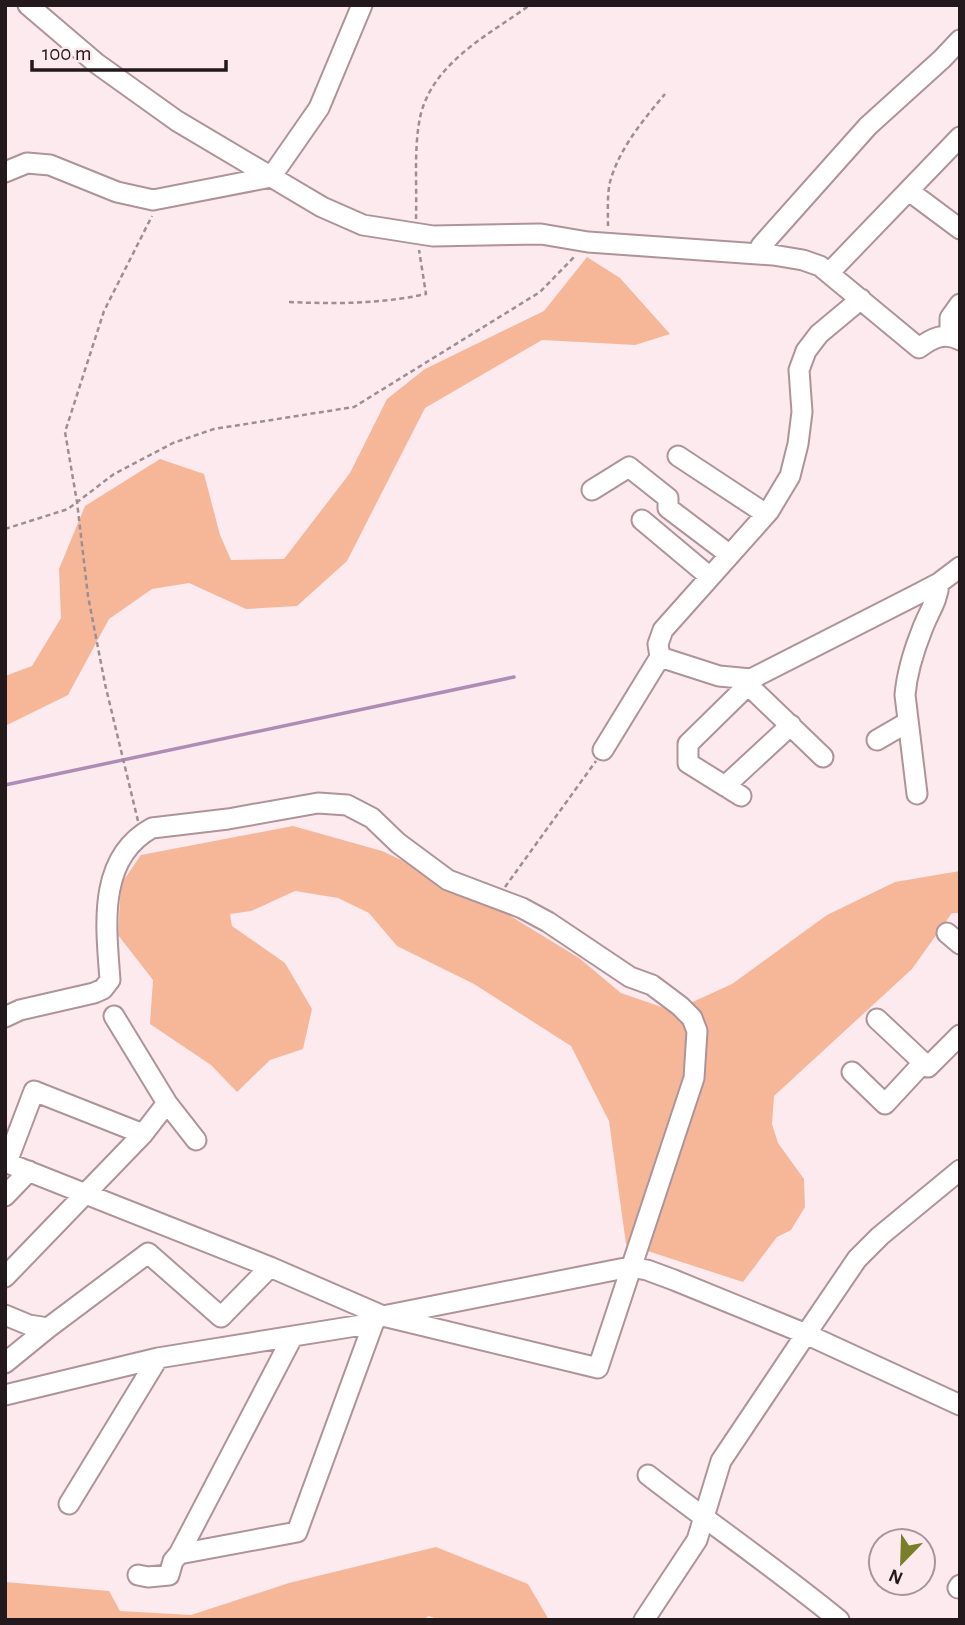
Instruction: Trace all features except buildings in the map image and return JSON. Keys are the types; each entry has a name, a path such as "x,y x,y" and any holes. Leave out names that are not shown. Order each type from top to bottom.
{"street":[{"path":"29,5 96,63 177,121 344,218 363,225 433,236 541,234 597,243 760,254 803,260 820,266 919,348 927,342 955,337 950,318 960,304"},
{"path":"5,172 26,163 50,165 117,192 160,200 271,177 319,108 362,5"},
{"path":"760,254 761,246 868,126 960,40"},
{"path":"829,273 960,137"},
{"path":"909,191 960,229"},
{"path":"603,750 660,657 658,644 663,630 766,514 790,476 802,412 799,370 806,351 819,334 861,299"},
{"path":"678,456 766,514"},
{"path":"592,490 629,467 668,498 668,508 730,555"},
{"path":"642,520 710,577"},
{"path":"791,725 733,791 688,764 688,744 749,681 939,583 960,567"},
{"path":"918,794 905,695 906,678 923,627 936,601 939,583"},
{"path":"660,657 719,676 749,681 823,757"},
{"path":"877,740 908,722"},
{"path":"5,1017 20,1010 94,993 103,989 110,980 106,925 113,872 131,841 141,834 152,828 228,819 318,803 347,805 372,818 398,843 448,880 522,908 548,922 630,976 652,985 680,1006 691,1018 697,1031 694,1078 598,1368 379,1318 270,1267 6,1162 34,1091 143,1134"},
{"path":"114,1016 167,1103 196,1140"},
{"path":"877,1019 928,1067 960,1035"},
{"path":"852,1072 885,1104 923,1063"},
{"path":"5,1276 143,1134 167,1103"},
{"path":"644,1620 688,1555 704,1519 722,1461 857,1259 880,1236 960,1170"},
{"path":"5,1196 29,1171"},
{"path":"5,1363 148,1253 221,1317 270,1267"},
{"path":"5,1395 158,1358 362,1325 379,1318 630,1266 674,1280 806,1334 960,1405"},
{"path":"5,1315 29,1325 48,1328"},
{"path":"179,1554 298,1532 379,1318"},
{"path":"138,1575 169,1575 173,1561 293,1336"},
{"path":"69,1504 158,1358"},
{"path":"648,1475 839,1620"}],"path":[{"path":"289,302 330,304 408,298 426,294 416,234 418,125 422,108 429,92 453,60 530,5"},
{"path":"5,529 68,509 114,474 173,443 204,432 354,407 540,292 597,243 610,183 636,129 664,94"},
{"path":"141,834 105,684 88,596 77,502 65,432 104,311 160,200"},
{"path":"496,900 603,750"}],"shaded area":[{"path":"587,257 620,278 670,334 635,345 542,340 425,408 347,561 297,606 246,609 189,583 152,589 109,619 68,695 5,726 5,676 32,666 61,618 59,569 85,506 160,459 204,474 220,535 231,560 284,559 350,473 387,399 425,369 544,311"},
{"path":"293,826 382,851 478,896 579,958 621,993 673,1011 732,984 827,915 895,882 960,871 960,913 952,913 912,969 774,1096 772,1124 778,1143 804,1179 805,1207 791,1230 777,1237 743,1282 626,1244 609,1121 571,1046 474,984 397,946 369,913 338,898 295,891 251,911 230,914 232,926 285,963 312,1009 303,1049 270,1060 237,1092 211,1065 150,1024 153,980 118,935 121,884 141,855"},
{"path":"436,1547 528,1584 549,1620 439,1620 429,1616 422,1620 5,1620 5,1582 109,1591 120,1611 191,1615 289,1583"}],"waterway":[{"path":"5,785 514,677"}]}
